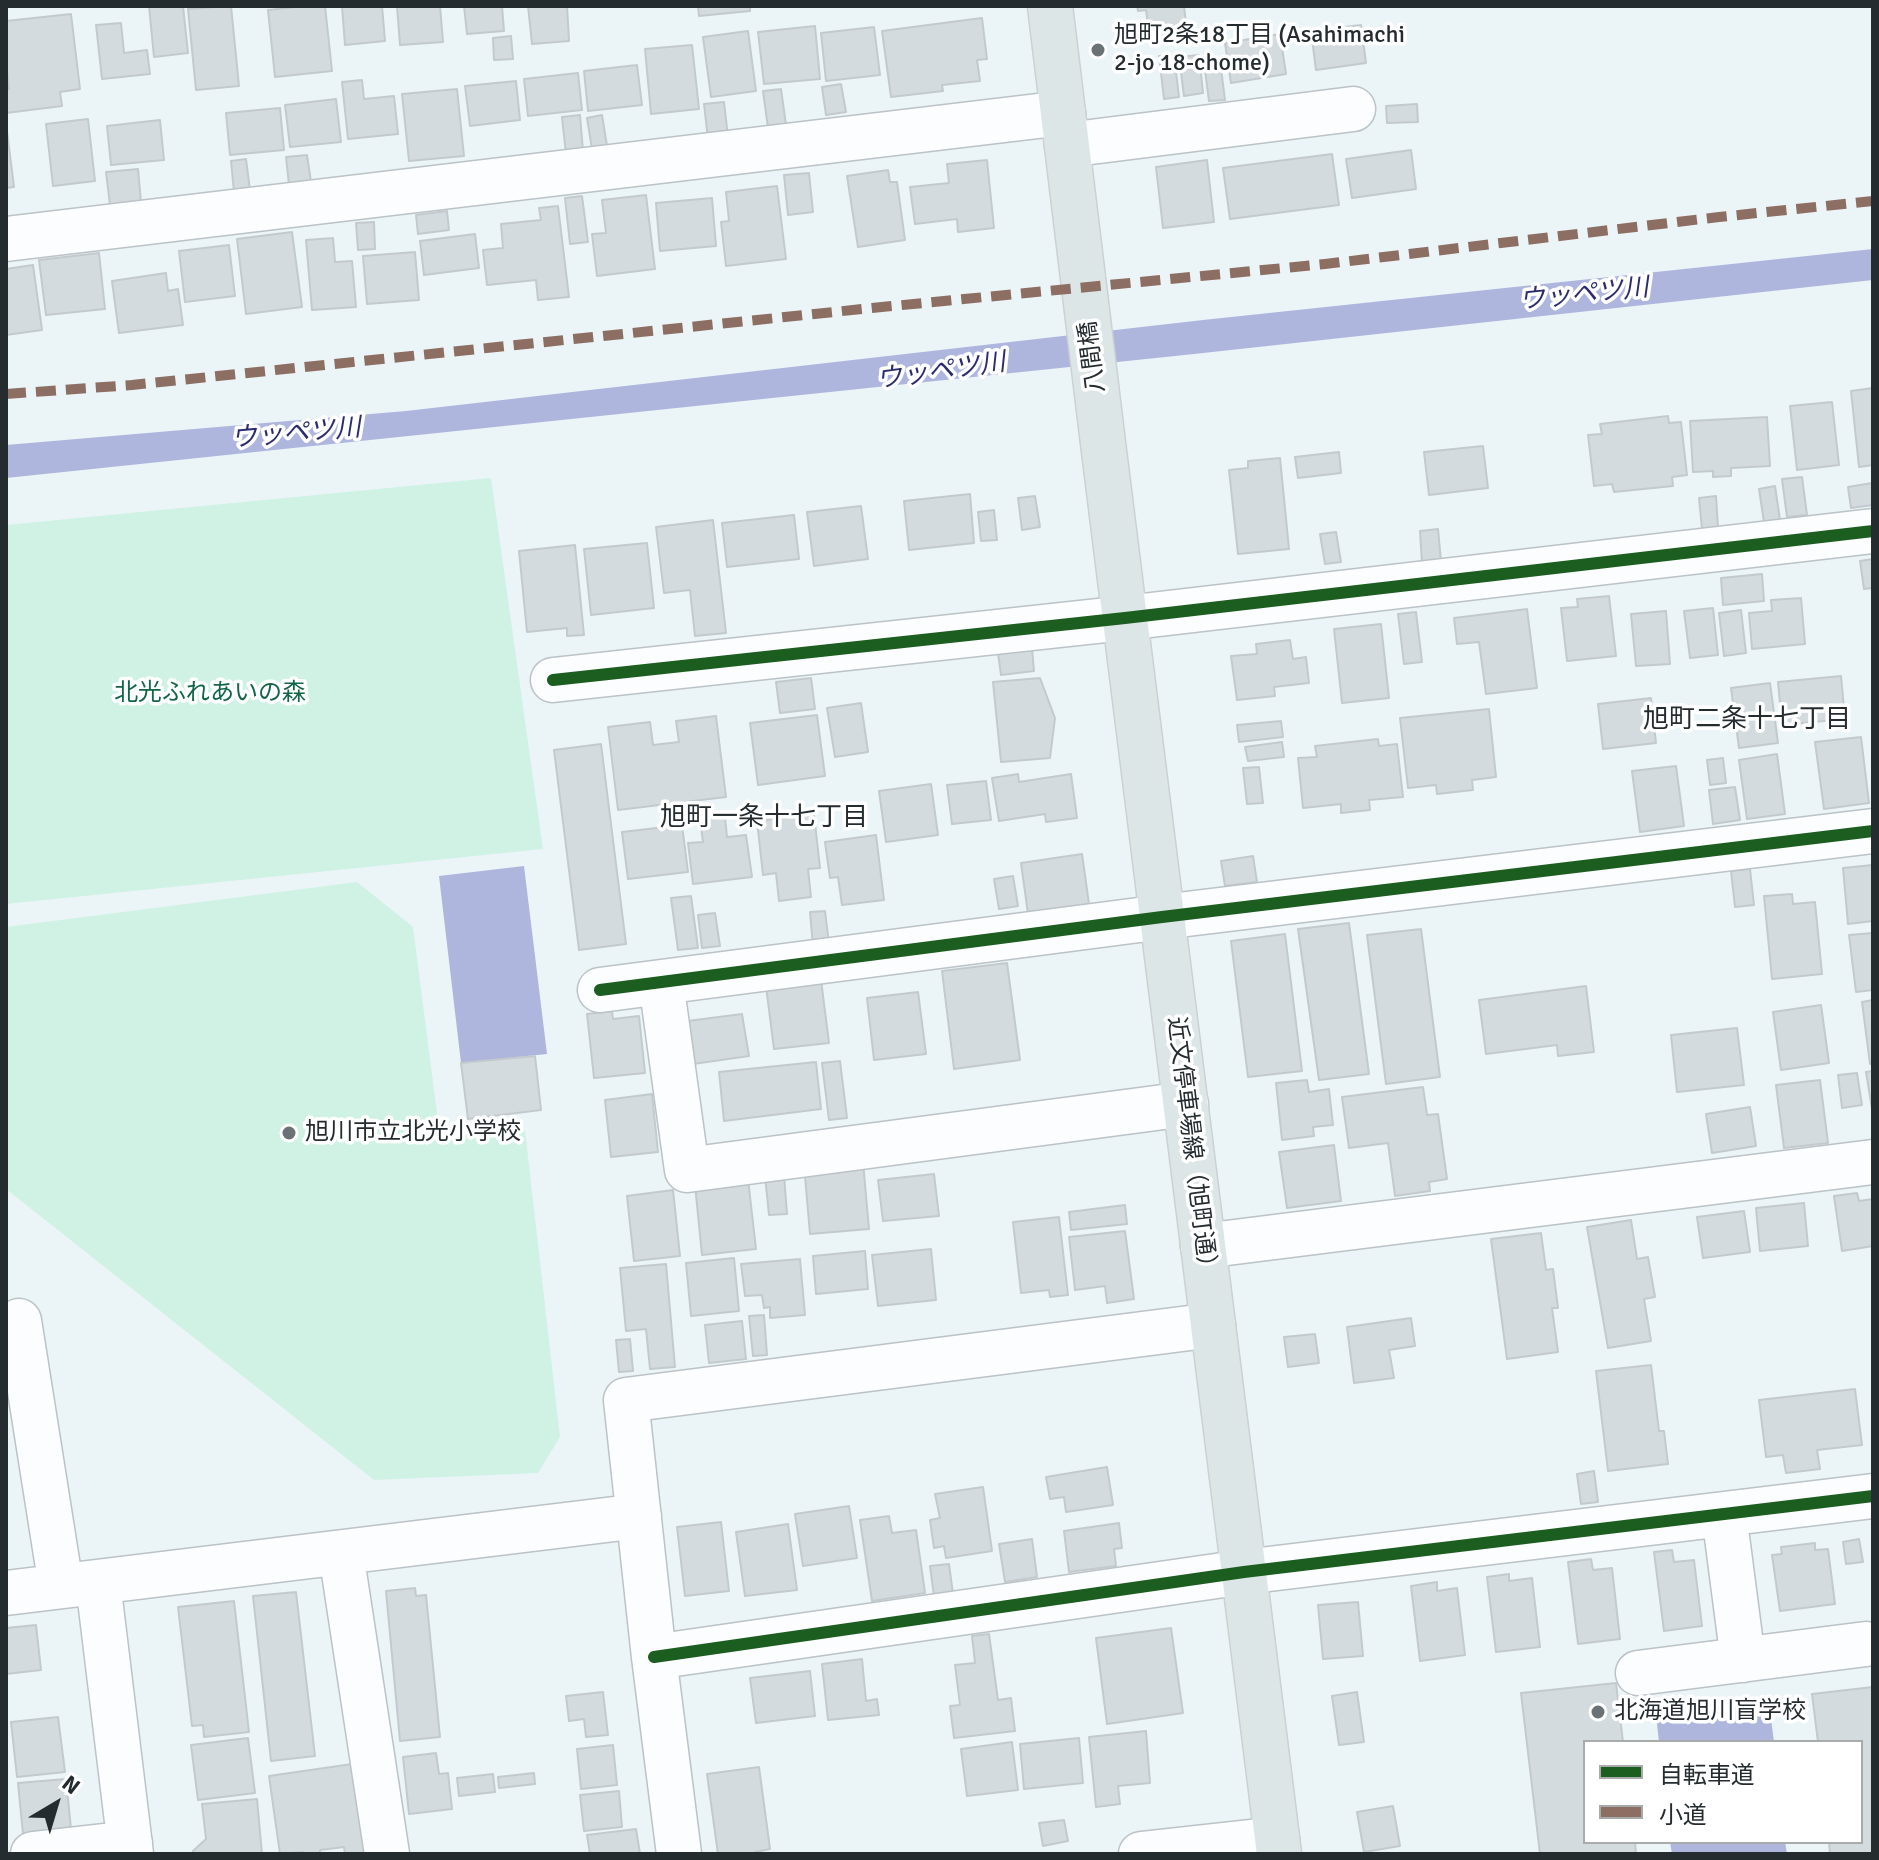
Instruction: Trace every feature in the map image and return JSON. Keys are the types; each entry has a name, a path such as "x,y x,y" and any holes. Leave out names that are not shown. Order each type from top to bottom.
{"main road":[{"path":"1050,6 1065,129"},
{"name":"八間橋","path":"1065,129 1103,443"},
{"name":"近文停車場線（旭町通）","path":"1103,443 1278,1846"}],"street":[{"path":"6,239 1065,129 1353,109"},
{"path":"553,680 1125,618 1873,531"},
{"path":"600,990 1162,917 1873,831"},
{"path":"661,982 687,1170 1186,1104"},
{"path":"1203,1246 1873,1162"},
{"path":"19,1321 80,1585 130,1848 33,1854"},
{"path":"679,1854 626,1400 1213,1325"},
{"path":"654,1657 1244,1572 1873,1496"},
{"path":"1724,1514 1743,1660"},
{"path":"6,1593 639,1516"},
{"path":"341,1553 387,1854"},
{"path":"1638,1673 1866,1644"},
{"path":"1141,1854 1278,1846"}],"green space":[{"name":"北光ふれあいの森","path":"491,478 543,849 6,904 6,525"},
{"name":"旭川市立北光小学校","path":"357,882 413,927 440,1136 525,1130 560,1437 538,1473 374,1480 6,1189 6,927"}],"water":[{"name":"ウッペツ川","path":"1873,249 1873,280 6,478 6,445 406,411 1203,320"},
{"path":"524,866 547,1054 461,1063 439,876"},
{"path":"1769,1703 1774,1740 1659,1740 1656,1715"},
{"path":"1670,1844 1785,1844 1787,1854 1672,1854"}],"building":[{"path":"149,6 183,6 188,53 154,57"},
{"path":"231,6 239,86 196,90 188,9"},
{"path":"325,6 332,71 275,77 268,10"},
{"path":"342,6 382,6 385,41 345,45"},
{"path":"397,6 440,6 443,42 400,45"},
{"path":"464,6 502,6 504,31 467,34"},
{"path":"528,6 567,6 569,41 532,44"},
{"path":"698,6 750,6 750,11 699,16"},
{"path":"1137,6 1184,6 1187,32 1150,37 1146,10 1138,11"},
{"path":"71,14 80,89 60,92 62,106 6,113 6,89 9,89 6,21"},
{"path":"982,18 987,59 977,60 980,81 942,85 943,91 891,97 882,31"},
{"path":"121,23 124,53 147,50 150,74 102,79 96,25"},
{"path":"1361,25 1366,63 1316,70 1311,31"},
{"path":"815,26 820,79 764,84 758,32"},
{"path":"874,27 880,75 826,81 821,33"},
{"path":"748,31 756,91 711,97 703,37"},
{"path":"1280,34 1286,74 1231,83 1225,43"},
{"path":"511,36 513,59 494,60 493,38"},
{"path":"692,45 699,109 651,114 645,49"},
{"path":"1174,55 1179,97 1164,99 1159,56"},
{"path":"1199,55 1203,93 1184,96 1179,57"},
{"path":"637,65 642,105 588,111 584,71"},
{"path":"1221,68 1225,100 1209,101 1205,70"},
{"path":"578,73 582,110 528,116 524,79"},
{"path":"362,80 364,99 394,96 398,134 348,139 342,82"},
{"path":"516,81 520,120 470,126 465,86"},
{"path":"841,84 846,112 826,115 822,87"},
{"path":"457,89 464,156 409,161 402,94"},
{"path":"781,89 786,125 768,128 763,91"},
{"path":"336,99 341,142 290,147 285,105"},
{"path":"724,102 728,137 708,139 704,104"},
{"path":"1417,104 1418,122 1387,123 1386,106"},
{"path":"280,108 284,150 230,155 226,113"},
{"path":"580,115 583,152 566,154 562,117"},
{"path":"602,115 607,146 592,149 587,118"},
{"path":"88,119 95,181 53,186 46,124"},
{"path":"160,120 164,160 111,165 107,126"},
{"path":"6,123 14,187 6,188"},
{"path":"1411,150 1416,189 1352,198 1346,159"},
{"path":"1332,154 1339,205 1230,219 1223,168"},
{"path":"307,155 311,182 289,185 286,157"},
{"path":"246,159 250,190 234,192 231,161"},
{"path":"987,160 994,228 958,232 957,219 915,224 910,187 949,183 947,164"},
{"path":"1207,160 1214,222 1163,228 1156,167"},
{"path":"138,169 141,202 110,205 106,172"},
{"path":"888,170 890,182 897,182 905,240 858,247 847,176"},
{"path":"809,173 813,212 788,215 784,175"},
{"path":"777,186 786,259 726,266 721,222 729,221 726,192"},
{"path":"646,195 655,269 597,276 592,234 606,233 602,200"},
{"path":"582,196 588,242 570,244 565,198"},
{"path":"712,198 716,246 660,251 656,203"},
{"path":"558,206 569,297 538,300 536,280 487,285 483,250 503,248 501,224 541,220 539,208"},
{"path":"447,211 449,230 418,234 416,215"},
{"path":"374,222 375,249 358,250 356,223"},
{"path":"292,232 302,307 246,314 237,239"},
{"path":"475,234 479,268 424,275 420,241"},
{"path":"333,238 335,262 352,261 356,307 312,310 306,240"},
{"path":"229,245 235,296 185,302 179,251"},
{"path":"415,252 419,300 367,304 363,256"},
{"path":"99,253 105,309 46,315 39,260"},
{"path":"33,265 42,330 6,335 6,269"},
{"path":"166,273 168,291 178,289 183,325 119,333 112,281"},
{"path":"1873,388 1873,465 1859,467 1851,391"},
{"path":"1832,402 1839,465 1797,470 1790,406"},
{"path":"1668,416 1669,423 1681,422 1687,475 1672,477 1673,486 1614,492 1612,484 1594,486 1588,435 1602,434 1600,424"},
{"path":"1767,417 1770,466 1731,468 1731,476 1713,477 1713,471 1693,472 1690,421"},
{"path":"1483,446 1488,488 1429,495 1424,452"},
{"path":"1339,452 1341,473 1298,478 1295,457"},
{"path":"1280,458 1289,549 1238,554 1229,470 1248,468 1248,461"},
{"path":"1802,477 1807,515 1787,517 1782,479"},
{"path":"1872,483 1873,505 1851,508 1848,487"},
{"path":"1775,486 1780,520 1764,522 1759,489"},
{"path":"970,494 974,543 909,550 904,501"},
{"path":"1035,496 1040,527 1022,530 1018,498"},
{"path":"1716,496 1718,528 1702,529 1699,498"},
{"path":"861,506 868,559 814,566 807,512"},
{"path":"994,510 997,540 981,541 978,512"},
{"path":"794,515 799,559 727,567 722,523"},
{"path":"713,520 726,633 695,636 690,590 664,593 656,527"},
{"path":"1438,529 1441,561 1422,563 1420,531"},
{"path":"1336,532 1341,562 1325,564 1320,534"},
{"path":"647,543 654,608 591,615 584,549"},
{"path":"575,545 584,635 567,636 567,628 527,632 519,551"},
{"path":"1873,559 1873,588 1864,589 1860,561"},
{"path":"1762,574 1764,601 1723,605 1721,578"},
{"path":"1609,596 1616,656 1567,661 1561,608 1578,607 1577,599"},
{"path":"1801,598 1805,644 1752,649 1749,613 1772,611 1771,600"},
{"path":"1713,608 1718,655 1690,658 1684,611"},
{"path":"1527,609 1537,688 1486,694 1479,642 1457,644 1454,618"},
{"path":"1741,610 1746,653 1724,656 1719,613"},
{"path":"1666,611 1670,664 1636,666 1631,614"},
{"path":"1416,612 1422,662 1404,664 1398,614"},
{"path":"1381,624 1389,698 1342,703 1334,629"},
{"path":"1290,640 1293,659 1306,657 1309,683 1274,687 1275,696 1237,700 1231,656 1257,654 1256,644"},
{"path":"1032,649 1034,671 1001,675 998,653"},
{"path":"1841,676 1845,719 1782,725 1778,682"},
{"path":"811,678 815,709 780,713 776,682"},
{"path":"1040,678 1055,718 1050,758 1001,762 993,682"},
{"path":"1770,683 1778,743 1739,748 1731,688"},
{"path":"1651,698 1656,743 1603,749 1598,704"},
{"path":"861,703 868,752 835,757 827,708"},
{"path":"1489,709 1496,777 1472,780 1473,790 1437,794 1436,785 1408,788 1400,718"},
{"path":"817,715 825,776 758,785 750,723"},
{"path":"716,716 726,797 618,810 608,727 650,722 653,745 679,742 676,721"},
{"path":"1281,721 1283,737 1239,742 1237,725"},
{"path":"1861,737 1869,803 1824,809 1815,742"},
{"path":"1378,739 1379,746 1397,744 1403,797 1369,800 1370,810 1341,813 1341,804 1303,808 1298,758 1317,757 1315,746"},
{"path":"1282,742 1284,757 1248,761 1245,747"},
{"path":"601,744 626,944 579,950 554,750"},
{"path":"1777,754 1785,814 1747,819 1739,760"},
{"path":"1723,758 1726,783 1710,785 1707,760"},
{"path":"1676,766 1684,826 1640,832 1632,771"},
{"path":"1259,767 1263,803 1247,804 1243,768"},
{"path":"1018,774 1019,782 1071,774 1077,818 1046,822 1045,814 999,821 992,778"},
{"path":"986,781 991,820 952,824 947,785"},
{"path":"931,784 938,835 886,842 879,791"},
{"path":"1735,787 1740,820 1713,824 1709,790"},
{"path":"814,814 820,868 808,869 811,897 779,901 776,873 763,875 757,821"},
{"path":"725,817 727,837 746,835 752,877 693,884 688,843 703,842 700,820"},
{"path":"682,825 688,872 628,879 622,832"},
{"path":"876,835 884,900 842,905 838,877 830,878 825,842"},
{"path":"1082,854 1089,904 1029,921 1021,863"},
{"path":"1253,856 1257,882 1225,886 1221,861"},
{"path":"1873,865 1873,921 1848,924 1843,868"},
{"path":"1750,869 1754,905 1735,907 1731,871"},
{"path":"1013,876 1018,906 999,909 994,879"},
{"path":"1792,894 1793,904 1815,902 1822,974 1772,979 1764,896"},
{"path":"691,896 698,948 678,950 671,898"},
{"path":"825,911 829,944 813,946 810,912"},
{"path":"715,913 720,946 702,948 698,915"},
{"path":"1349,923 1369,1074 1319,1080 1298,929"},
{"path":"1421,929 1440,1077 1386,1084 1367,935"},
{"path":"1873,933 1873,990 1856,992 1849,935"},
{"path":"1285,934 1302,1071 1248,1077 1231,941"},
{"path":"1007,963 1020,1060 954,1069 942,971"},
{"path":"821,980 829,1043 774,1049 766,986"},
{"path":"1586,986 1594,1052 1558,1056 1557,1045 1486,1054 1479,1000"},
{"path":"918,992 926,1054 874,1060 867,998"},
{"path":"1873,1000 1873,1063 1870,1064 1862,1002"},
{"path":"1821,1005 1829,1063 1781,1070 1773,1012"},
{"path":"612,1011 613,1019 639,1016 645,1073 594,1078 587,1014"},
{"path":"742,1014 749,1056 686,1065 680,1022"},
{"path":"1737,1028 1744,1085 1677,1092 1671,1035"},
{"path":"535,1056 541,1110 468,1119 461,1063"},
{"path":"840,1061 847,1118 829,1120 822,1063"},
{"path":"816,1062 821,1109 724,1121 719,1072"},
{"path":"1873,1071 1873,1115 1866,1072"},
{"path":"1857,1073 1862,1105 1842,1108 1838,1075"},
{"path":"1307,1080 1309,1092 1329,1089 1333,1125 1313,1127 1314,1136 1282,1140 1276,1083"},
{"path":"1820,1080 1828,1143 1784,1148 1776,1085"},
{"path":"1423,1087 1427,1115 1438,1114 1447,1179 1429,1182 1430,1191 1395,1196 1388,1143 1349,1148 1342,1097"},
{"path":"652,1094 658,1152 611,1157 605,1100"},
{"path":"1750,1107 1756,1146 1712,1153 1706,1114"},
{"path":"1334,1145 1341,1201 1287,1208 1279,1152"},
{"path":"863,1162 869,1229 810,1234 805,1176"},
{"path":"934,1174 939,1216 883,1221 878,1180"},
{"path":"784,1175 787,1214 769,1215 765,1176"},
{"path":"748,1179 756,1249 702,1255 695,1185"},
{"path":"673,1190 680,1256 634,1261 627,1196"},
{"path":"1857,1193 1859,1201 1873,1199 1873,1246 1842,1251 1834,1196"},
{"path":"1804,1203 1808,1246 1760,1251 1756,1208"},
{"path":"1125,1205 1127,1224 1071,1230 1069,1212"},
{"path":"1744,1211 1750,1252 1703,1258 1697,1217"},
{"path":"1059,1217 1068,1295 1050,1297 1049,1290 1021,1293 1013,1222"},
{"path":"1631,1220 1637,1259 1648,1257 1655,1297 1644,1299 1651,1341 1608,1348 1587,1227"},
{"path":"1125,1231 1134,1299 1107,1303 1105,1286 1075,1290 1069,1237"},
{"path":"1541,1233 1546,1270 1553,1269 1558,1308 1552,1308 1558,1352 1507,1359 1491,1239"},
{"path":"931,1249 936,1300 878,1306 872,1255"},
{"path":"865,1251 868,1289 816,1294 813,1256"},
{"path":"734,1258 739,1311 691,1316 686,1263"},
{"path":"800,1259 805,1315 770,1318 770,1307 764,1308 762,1295 745,1296 741,1264"},
{"path":"666,1264 675,1367 650,1369 646,1329 626,1331 620,1268"},
{"path":"764,1315 767,1355 753,1356 749,1316"},
{"path":"1411,1318 1415,1346 1389,1350 1394,1378 1354,1383 1347,1327"},
{"path":"742,1321 746,1359 709,1363 705,1325"},
{"path":"1315,1334 1319,1363 1288,1367 1284,1337"},
{"path":"630,1339 633,1371 619,1372 616,1340"},
{"path":"1651,1365 1659,1431 1664,1431 1668,1464 1608,1471 1596,1371"},
{"path":"1855,1389 1862,1445 1817,1450 1820,1469 1786,1473 1783,1455 1766,1457 1759,1400"},
{"path":"1107,1467 1113,1505 1066,1512 1064,1497 1050,1499 1046,1477"},
{"path":"1594,1471 1598,1502 1581,1504 1577,1474"},
{"path":"983,1487 992,1551 946,1558 944,1546 934,1548 930,1520 940,1518 935,1494"},
{"path":"849,1506 857,1558 803,1566 795,1514"},
{"path":"889,1516 892,1533 916,1530 925,1593 872,1601 860,1520"},
{"path":"721,1522 729,1591 685,1596 677,1527"},
{"path":"1119,1523 1122,1548 1114,1549 1116,1566 1069,1572 1064,1531"},
{"path":"788,1524 797,1590 745,1596 736,1532"},
{"path":"1032,1539 1037,1577 1005,1582 999,1544"},
{"path":"1859,1539 1863,1562 1846,1564 1843,1542"},
{"path":"1815,1543 1815,1550 1828,1549 1835,1604 1780,1611 1772,1555 1782,1554 1781,1547"},
{"path":"1672,1550 1674,1562 1694,1560 1702,1626 1664,1631 1654,1552"},
{"path":"1591,1559 1593,1570 1612,1568 1620,1639 1578,1644 1568,1562"},
{"path":"949,1564 953,1594 934,1596 930,1566"},
{"path":"1509,1574 1509,1581 1532,1578 1540,1647 1496,1652 1487,1577"},
{"path":"1437,1582 1437,1591 1457,1588 1465,1655 1420,1661 1411,1586"},
{"path":"415,1588 416,1596 426,1595 440,1737 400,1741 386,1591"},
{"path":"296,1592 315,1756 271,1761 253,1596"},
{"path":"234,1601 249,1732 204,1737 203,1725 192,1726 178,1607"},
{"path":"1358,1602 1363,1656 1323,1659 1318,1605"},
{"path":"36,1625 41,1670 6,1674 6,1628"},
{"path":"1171,1628 1183,1713 1107,1724 1096,1638"},
{"path":"989,1634 998,1700 1011,1698 1015,1731 954,1738 950,1706 960,1705 955,1665 975,1663 972,1636"},
{"path":"862,1659 866,1701 877,1699 879,1715 828,1720 822,1664"},
{"path":"810,1671 815,1716 756,1723 750,1678"},
{"path":"1616,1683 1623,1740 1583,1740 1583,1844 1635,1844 1636,1854 1540,1854 1521,1693"},
{"path":"1873,1687 1873,1854 1830,1854 1829,1844 1863,1844 1863,1740 1818,1740 1812,1694"},
{"path":"603,1692 608,1735 586,1737 584,1719 569,1721 566,1696"},
{"path":"1357,1692 1364,1742 1339,1745 1332,1696"},
{"path":"58,1717 65,1772 17,1777 11,1722"},
{"path":"1146,1731 1150,1783 1118,1786 1120,1804 1096,1807 1089,1737"},
{"path":"248,1738 255,1793 198,1800 191,1745"},
{"path":"1079,1738 1083,1783 1024,1789 1020,1744"},
{"path":"1012,1742 1018,1790 967,1796 961,1749"},
{"path":"613,1745 617,1785 581,1789 577,1749"},
{"path":"436,1753 439,1774 448,1773 452,1809 409,1814 403,1757"},
{"path":"359,1763 372,1853 345,1854 344,1847 320,1850 320,1854 280,1854 269,1776"},
{"path":"759,1767 770,1849 756,1854 718,1854 707,1774"},
{"path":"534,1773 535,1784 499,1788 498,1777"},
{"path":"493,1774 495,1792 459,1796 457,1778"},
{"path":"66,1779 71,1829 23,1834 18,1783"},
{"path":"619,1791 622,1827 584,1831 580,1795"},
{"path":"257,1799 262,1854 193,1854 206,1839 202,1804"},
{"path":"1393,1806 1400,1846 1364,1852 1357,1812"},
{"path":"1064,1820 1068,1841 1043,1846 1039,1823"},
{"path":"636,1829 640,1854 590,1854 587,1835"}],"marked path":[{"path":"6,394 132,385 1325,264 1873,201"}],"cycle path":[{"path":"553,680 1125,618 1873,531"},
{"path":"600,990 1162,917 1873,831"},
{"path":"654,1657 1244,1572 1873,1496"}],"place":[{"name":"旭町2条18丁目 (Asahimachi 2-jo 18-chome)","path":"1098,50"},
{"name":"旭川市立北光小学校","path":"289,1133"},
{"name":"北海道旭川盲学校","path":"1598,1712"}],"district":[{"name":"旭町二条十七丁目","path":"1747,720"},
{"name":"旭町一条十七丁目","path":"764,818"}]}
